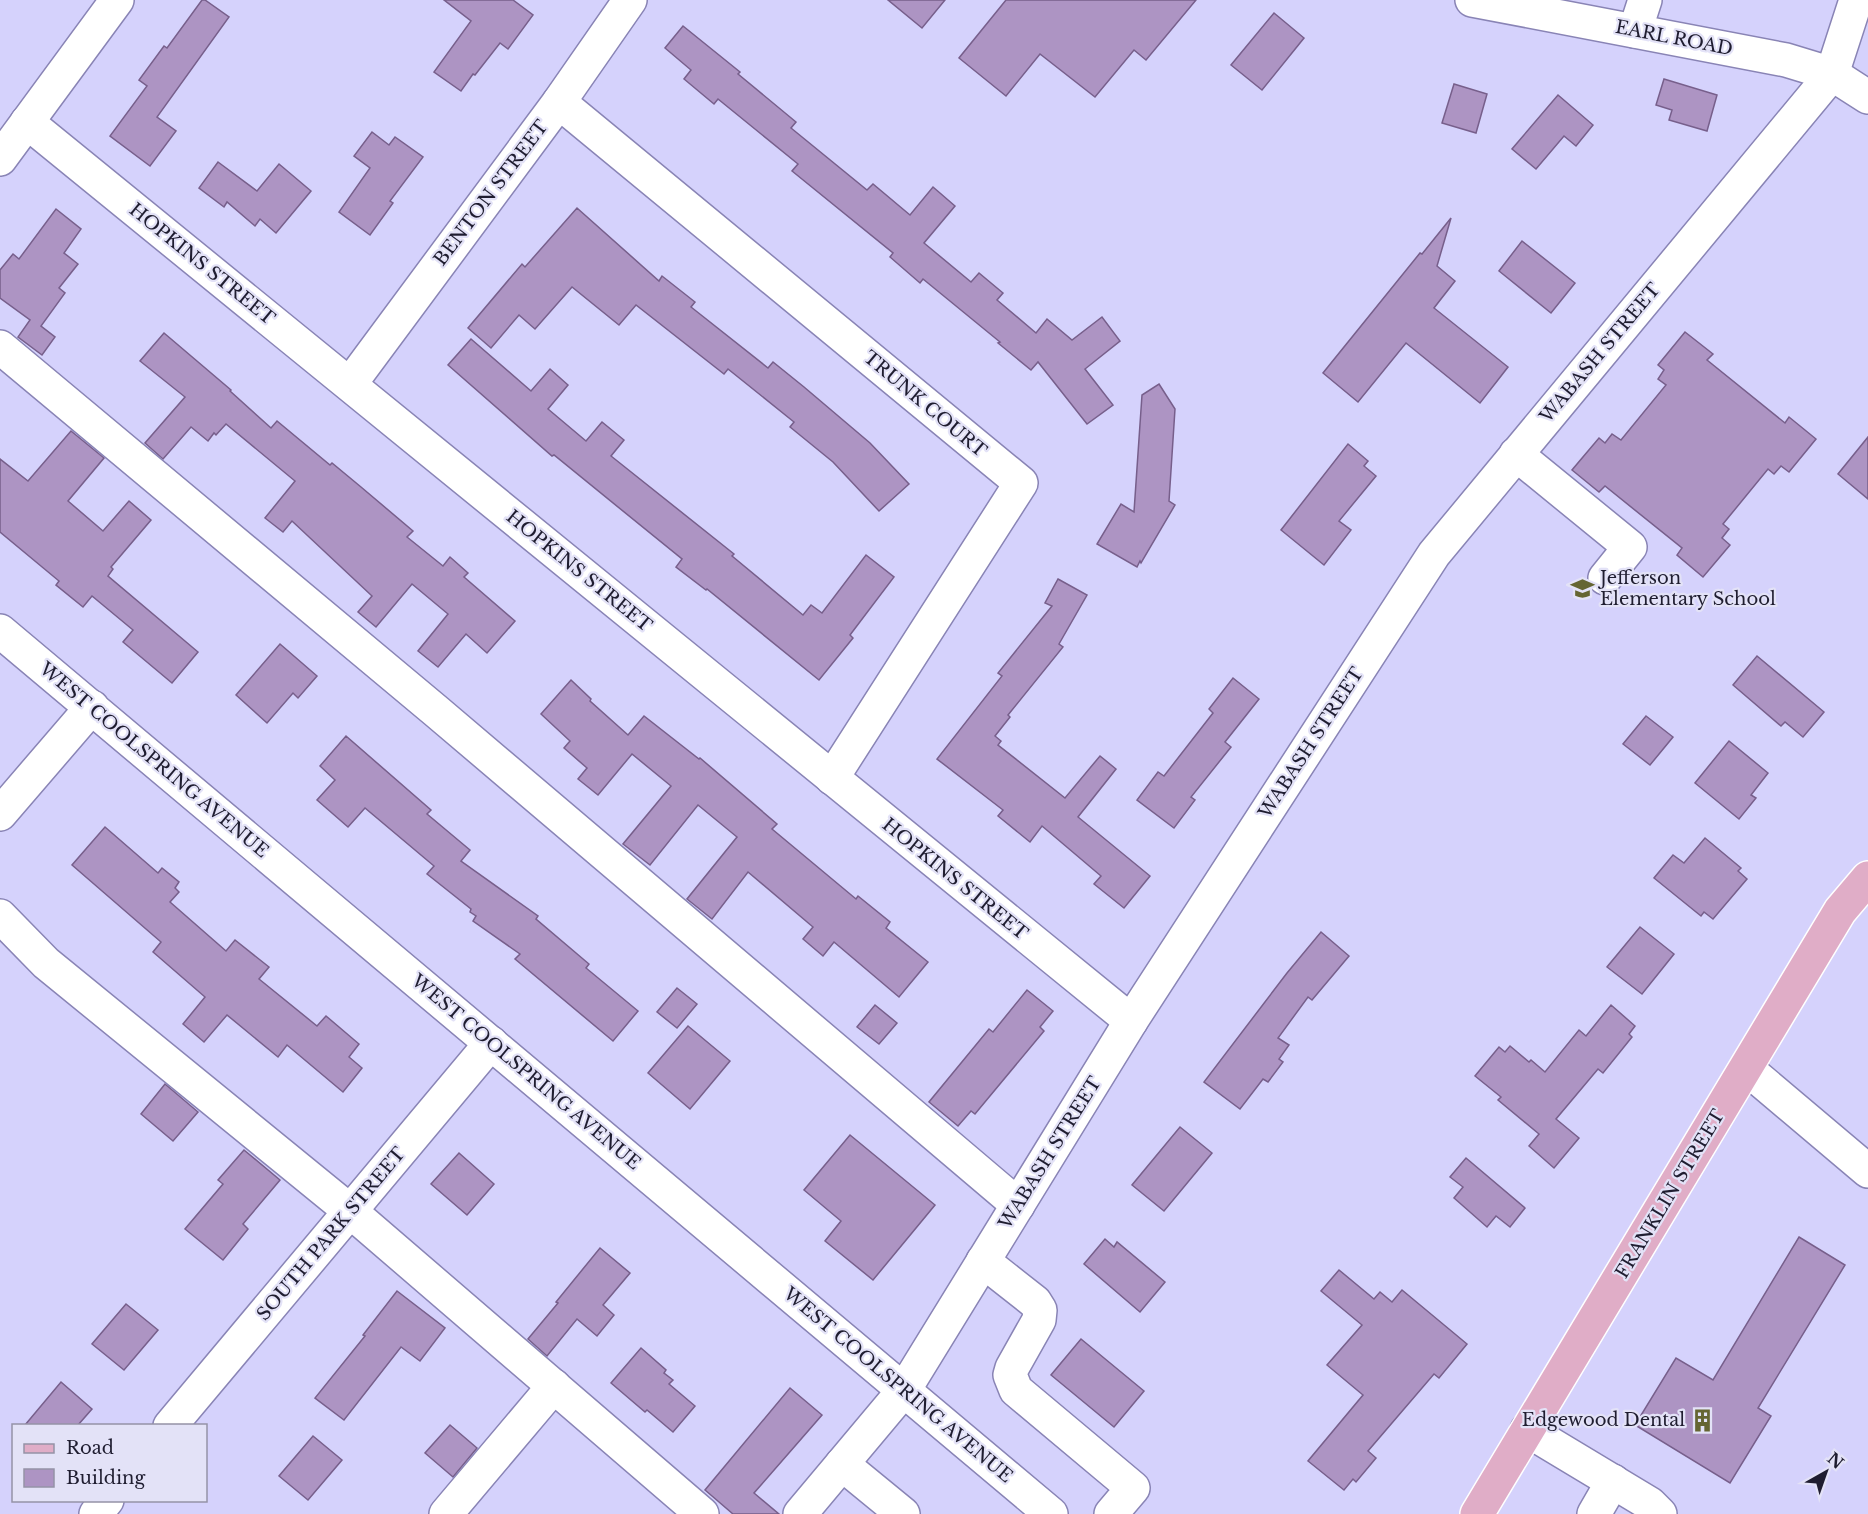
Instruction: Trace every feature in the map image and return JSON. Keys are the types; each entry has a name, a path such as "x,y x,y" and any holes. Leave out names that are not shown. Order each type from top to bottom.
{"main road":[{"name":"FRANKLIN STREET","path":"1477,1514 1840,911 1868,878"}],"street":[{"path":"0,159 117,0"},
{"name":"BENTON STREET","path":"350,384 559,102 630,0"},
{"name":"EARL ROAD","path":"1473,0 1786,60 1832,74 1868,97"},
{"path":"1635,31 1645,0"},
{"name":"WABASH STREET","path":"800,1514 904,1390 1131,1021 1434,554 1832,74 1856,0"},
{"name":"TRUNK COURT","path":"559,102 1021,483 832,778"},
{"name":"HOPKINS STREET","path":"27,122 1131,1021"},
{"path":"0,347 436,711 1018,1205"},
{"path":"1516,454 1630,547 1605,578"},
{"name":"WEST COOLSPRING AVENUE","path":"0,631 1051,1514"},
{"path":"0,814 92,707"},
{"path":"0,916 46,963 350,1211 702,1514"},
{"name":"SOUTH PARK STREET","path":"171,1424 491,1043"},
{"path":"1746,1068 1868,1171"},
{"path":"983,1261 1035,1302 1040,1310 1039,1320 1012,1368 1010,1376 1016,1390 1133,1488 1111,1514"},
{"path":"446,1514 554,1386"},
{"path":"1527,1430 1650,1504 1660,1514"},
{"path":"842,1464 903,1514"},
{"path":"1594,1514 1613,1481"},
{"path":"96,1514 105,1502"}],"building":[{"path":"202,0 229,17 157,117 176,131 150,166 110,136 147,86 139,80 164,46 167,48"},
{"path":"444,0 513,0 533,15 508,49 500,43 461,91 434,72 471,21"},
{"path":"888,0 945,0 922,28"},
{"path":"1006,0 1196,0 1146,60 1134,50 1095,97 1040,54 1006,96 959,58"},
{"path":"1274,13 1304,38 1262,90 1231,65"},
{"path":"683,26 740,72 738,74 796,122 791,128 867,190 873,184 910,215 933,187 955,206 924,243 971,282 979,273 1003,293 997,300 1036,333 1047,319 1072,340 1102,317 1120,341 1085,369 1113,405 1087,424 1038,362 1031,370 923,279 920,283 890,257 893,253 792,171 798,164 718,99 714,104 684,79 691,70 665,48"},
{"path":"1664,79 1717,95 1707,131 1669,120 1672,110 1656,105"},
{"path":"1454,84 1487,94 1476,133 1442,123"},
{"path":"1558,95 1593,125 1576,146 1564,136 1536,169 1512,149"},
{"path":"372,132 389,145 395,137 423,157 390,201 393,203 370,235 339,212 370,168 354,156"},
{"path":"218,162 257,191 279,164 311,191 276,233 260,219 255,226 227,202 224,207 199,188"},
{"path":"577,208 659,281 662,276 695,302 691,307 768,368 773,362 804,387 870,443 909,484 879,511 833,462 790,427 794,422 728,369 724,374 636,305 619,325 572,287 535,329 519,315 491,348 468,328 522,264 525,267"},
{"path":"56,209 81,229 64,253 78,264 59,288 65,293 41,326 55,337 42,355 18,337 30,320 0,298 0,270 13,254 19,259"},
{"path":"1451,218 1437,266 1455,281 1434,308 1508,367 1480,403 1406,343 1358,402 1323,373"},
{"path":"1522,241 1575,283 1551,313 1499,271"},
{"path":"1685,332 1713,354 1707,360 1785,423 1789,417 1816,439 1789,472 1781,466 1774,474 1768,469 1723,524 1729,529 1722,538 1730,545 1703,577 1677,555 1682,548 1605,486 1599,492 1572,470 1599,438 1605,443 1612,434 1621,440 1666,385 1658,379 1664,370 1658,365"},
{"path":"164,333 231,390 271,428 277,421 330,465 332,463 361,487 413,531 407,537 443,566 450,557 468,573 464,577 515,621 487,653 466,634 438,667 418,651 448,614 412,584 376,627 358,612 372,596 292,521 283,532 265,518 295,481 226,424 208,441 191,427 163,459 145,443 185,397 140,361"},
{"path":"471,339 531,391 550,369 568,385 548,409 586,441 602,422 624,440 611,456 734,554 732,556 803,615 811,605 822,613 866,555 894,577 850,635 853,638 819,680 707,589 676,567 682,559 554,455 552,456 448,365"},
{"path":"1159,384 1175,409 1169,501 1175,505 1137,567 1097,544 1121,504 1134,512 1142,395"},
{"path":"71,431 104,458 68,501 103,531 129,501 151,520 111,567 113,569 108,576 198,652 172,683 123,642 133,630 92,596 83,607 56,585 59,581 0,532 0,459 28,481"},
{"path":"1868,437 1868,499 1838,474"},
{"path":"1348,444 1368,461 1364,466 1376,476 1339,521 1351,530 1324,565 1281,530"},
{"path":"1058,579 1087,595 1059,644 1063,647 1008,715 1010,717 995,736 1001,741 998,745 1065,798 1100,756 1116,769 1078,817 1150,876 1124,908 1094,884 1101,876 1042,826 1030,842 998,816 1003,810 937,759 1002,676 998,673 1052,606 1045,603"},
{"path":"280,644 317,676 298,698 293,693 267,723 236,695"},
{"path":"1757,656 1824,712 1803,737 1785,722 1781,726 1733,685"},
{"path":"1233,678 1259,699 1225,742 1231,747 1191,797 1195,800 1174,828 1137,800 1158,772 1164,776 1213,713 1209,709"},
{"path":"571,680 591,699 590,701 628,735 644,716 700,758 777,824 772,829 856,899 858,896 890,922 886,928 928,962 899,997 834,942 823,956 803,939 813,927 748,872 712,919 687,899 737,837 698,805 650,865 623,844 671,786 632,754 598,795 578,779 587,768 564,748 570,741 541,714"},
{"path":"1646,716 1673,737 1650,765 1623,744"},
{"path":"346,736 431,810 427,814 470,850 461,861 538,916 536,919 589,964 586,968 638,1011 613,1041 515,959 520,954 473,921 476,916 470,912 471,909 427,874 434,866 365,808 348,827 317,800 335,780 320,766"},
{"path":"1729,741 1768,773 1751,795 1756,798 1739,819 1695,783"},
{"path":"105,827 158,873 162,868 179,882 175,888 179,892 170,902 226,951 235,940 269,967 259,979 317,1026 326,1016 359,1044 349,1057 362,1068 343,1092 287,1045 278,1057 227,1015 204,1042 183,1024 205,997 153,952 161,942 72,865"},
{"path":"1705,838 1741,868 1738,871 1747,879 1713,919 1704,912 1701,916 1654,878 1673,855 1684,863"},
{"path":"1640,927 1674,954 1642,994 1607,967"},
{"path":"1321,932 1349,956 1312,1000 1308,997 1278,1038 1289,1045 1279,1059 1283,1062 1268,1082 1263,1079 1240,1109 1204,1082"},
{"path":"677,988 697,1004 677,1028 657,1012"},
{"path":"1027,990 1053,1011 1040,1027 1044,1031 975,1114 971,1111 958,1126 929,1102 989,1029 993,1032"},
{"path":"875,1005 897,1023 879,1044 857,1027"},
{"path":"1611,1005 1635,1026 1629,1034 1632,1037 1603,1073 1598,1069 1556,1119 1579,1138 1554,1168 1529,1146 1539,1134 1498,1100 1501,1097 1475,1076 1499,1047 1505,1052 1510,1046 1545,1072 1579,1030 1586,1036"},
{"path":"688,1026 730,1061 690,1109 648,1073"},
{"path":"165,1084 198,1112 173,1141 141,1114"},
{"path":"1180,1127 1212,1153 1164,1211 1132,1185"},
{"path":"850,1135 935,1205 873,1280 825,1241 841,1221 804,1190"},
{"path":"244,1150 280,1180 243,1224 248,1229 223,1260 185,1229 223,1184 218,1180"},
{"path":"459,1153 494,1184 467,1215 431,1184"},
{"path":"1466,1158 1525,1208 1510,1227 1496,1216 1487,1227 1454,1198 1463,1187 1450,1177"},
{"path":"1799,1237 1845,1265 1758,1408 1771,1416 1730,1483 1635,1425 1676,1358 1713,1380"},
{"path":"1105,1239 1114,1247 1117,1242 1165,1282 1140,1312 1084,1264"},
{"path":"600,1248 630,1273 603,1305 614,1315 597,1336 577,1319 547,1356 528,1339"},
{"path":"1339,1270 1374,1299 1380,1292 1392,1302 1402,1290 1467,1344 1439,1378 1434,1374 1368,1451 1376,1458 1356,1482 1353,1479 1344,1490 1308,1461 1363,1395 1327,1365 1362,1325 1321,1291"},
{"path":"397,1291 445,1328 420,1361 401,1347 344,1420 315,1398 365,1336 363,1335"},
{"path":"126,1304 158,1330 124,1370 92,1344"},
{"path":"1081,1339 1144,1391 1114,1427 1051,1375"},
{"path":"641,1348 666,1370 664,1373 673,1380 669,1384 695,1406 673,1432 611,1383"},
{"path":"61,1382 92,1409 79,1424 26,1424"},
{"path":"790,1388 822,1415 754,1493 779,1514 733,1514 705,1490"},
{"path":"450,1425 477,1448 453,1477 425,1453"},
{"path":"313,1436 342,1460 308,1500 279,1476"}],"place":[{"name":"Jefferson Elementary School","path":"1582,588"},
{"name":"Edgewood Dental","path":"1703,1420"}]}
